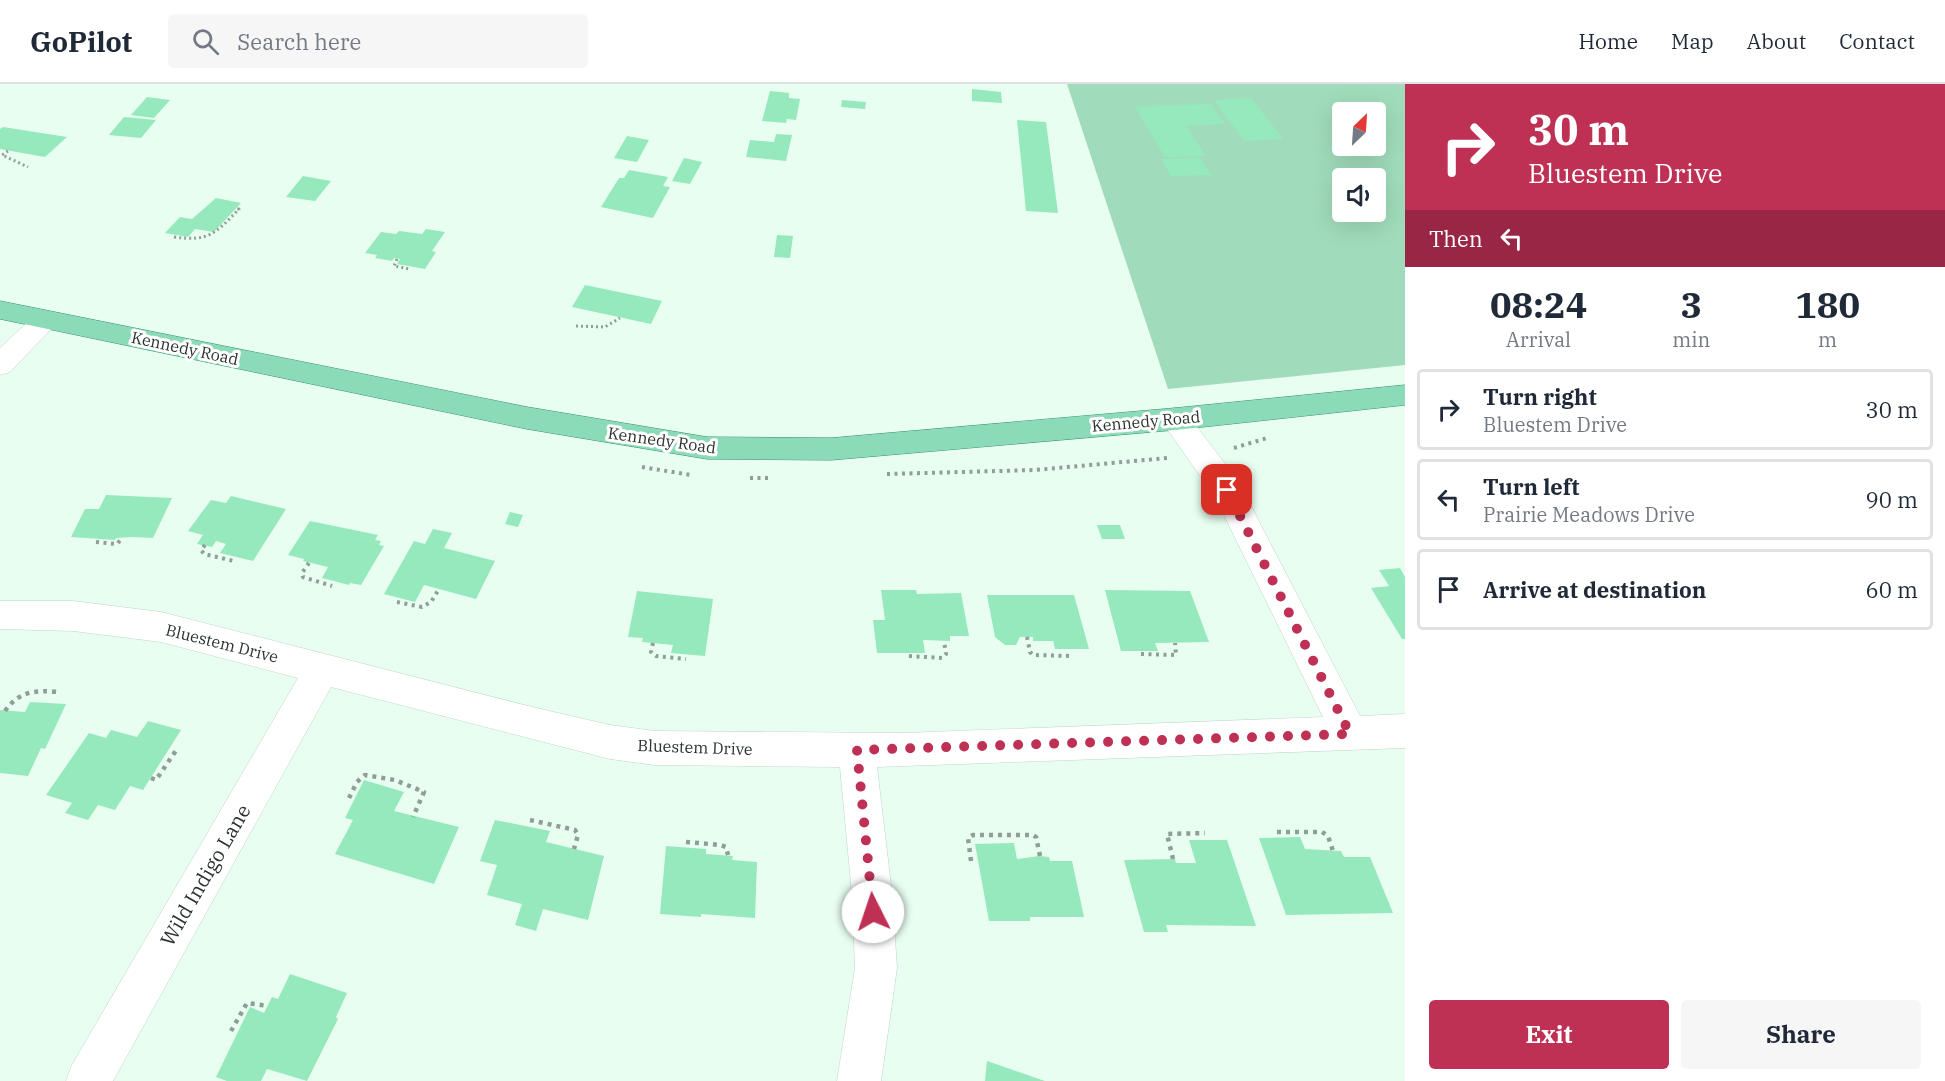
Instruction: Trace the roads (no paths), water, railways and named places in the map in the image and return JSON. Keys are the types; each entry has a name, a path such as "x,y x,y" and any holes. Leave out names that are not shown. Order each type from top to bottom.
{"main road":[{"name":"Kennedy Road","path":"0,310 527,418 707,448 831,449 1175,419 1405,394"}],"street":[{"path":"0,365 45,320"},
{"path":"1175,419 1227,490 1350,734"},
{"name":"Bluestem Drive","path":"0,615 73,616 161,627 528,723 610,742 675,749 857,750 1405,731"},
{"name":"Wild Indigo Lane","path":"88,1081 322,668"},
{"path":"857,750 872,894 876,968 859,1081"}]}
